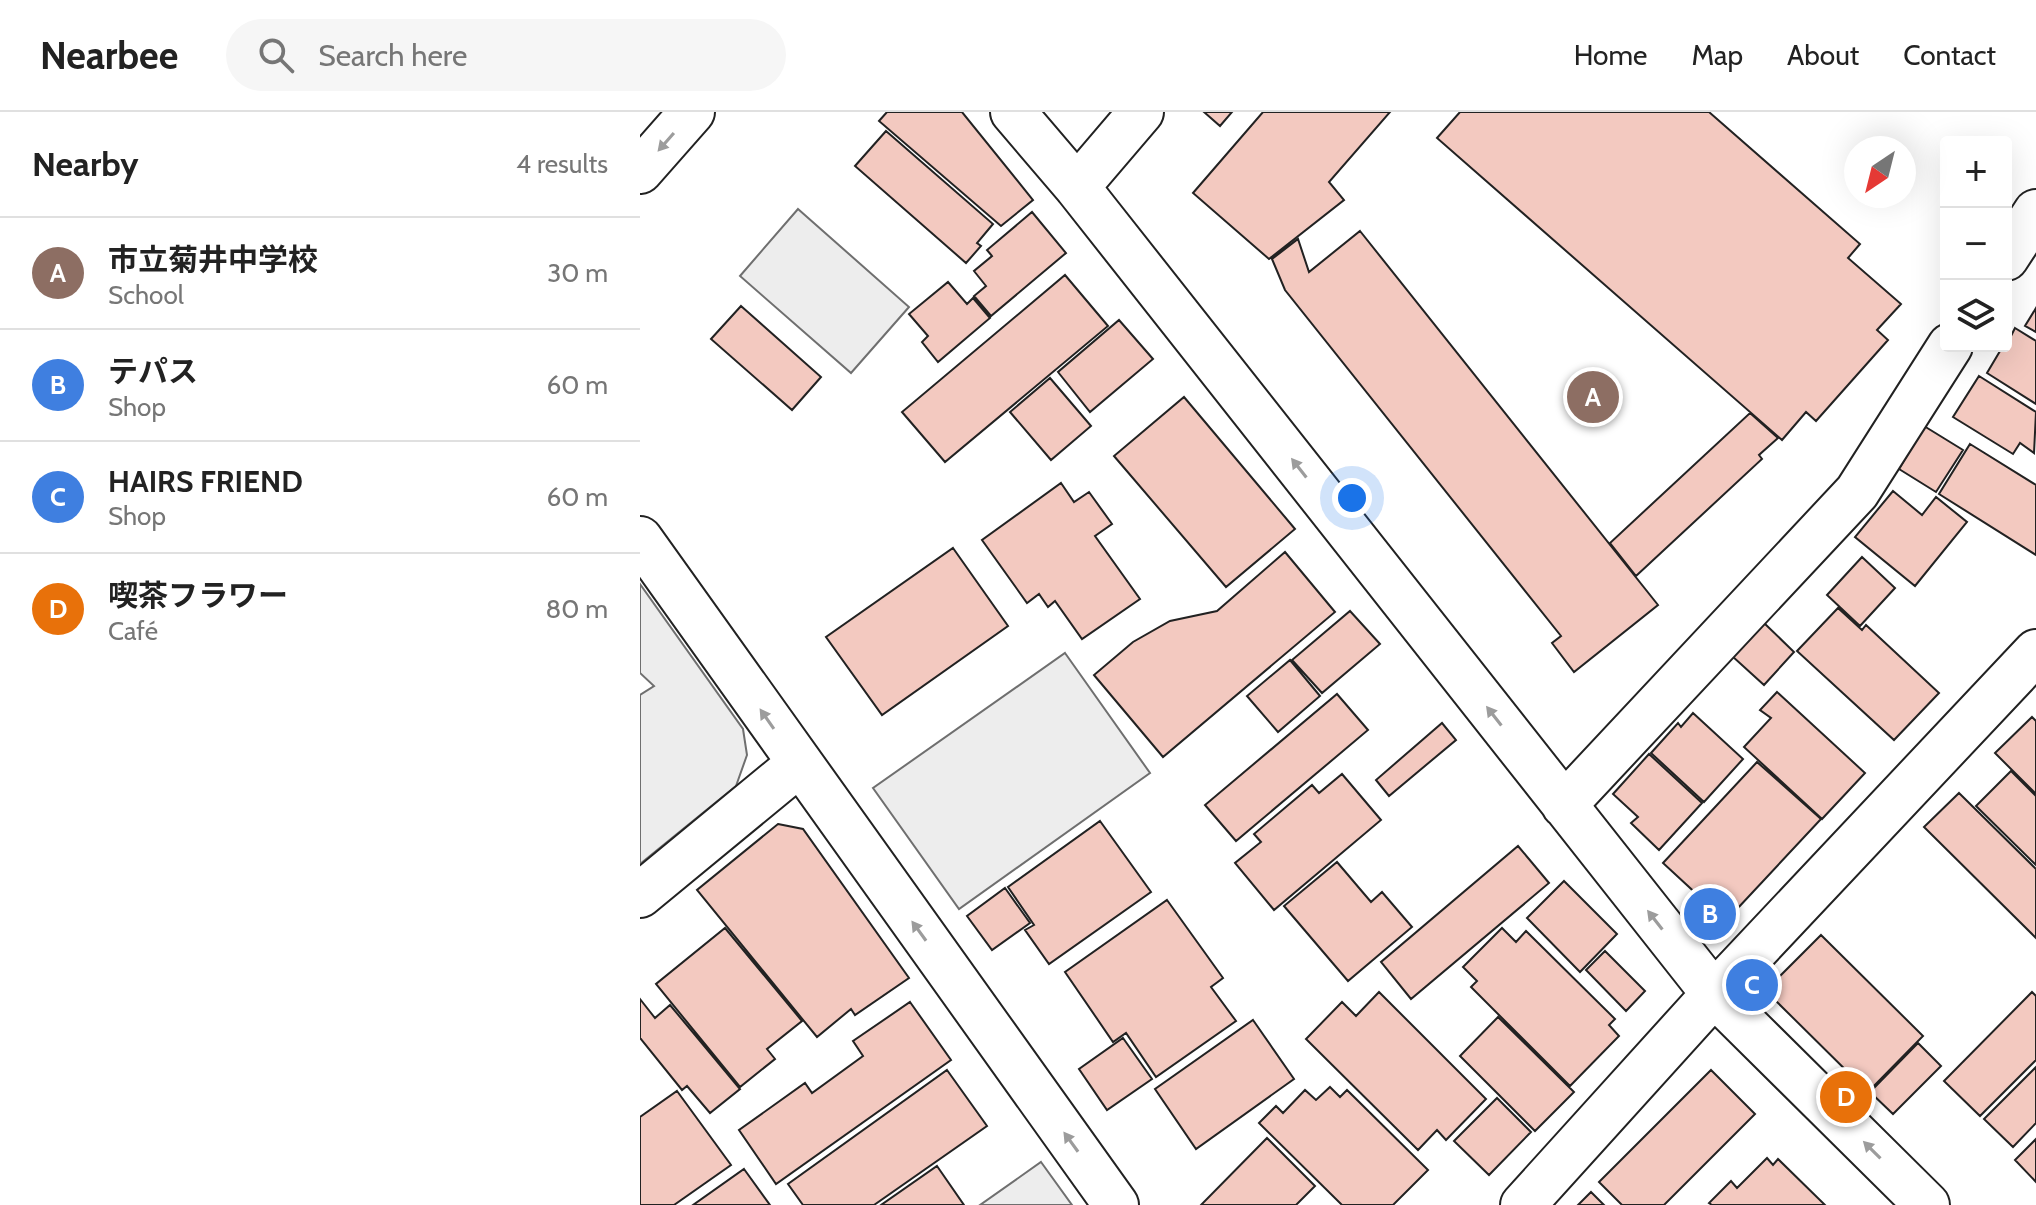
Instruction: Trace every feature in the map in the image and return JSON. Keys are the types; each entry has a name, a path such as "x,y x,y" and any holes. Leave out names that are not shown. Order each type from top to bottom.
{"street":[{"path":"640,171 692,112"},
{"path":"1013,112 1077,187 1714,994 1927,1205"},
{"path":"1077,187 1141,112"},
{"path":"2012,249 2036,212"},
{"path":"1564,805 1857,492 1946,352"},
{"path":"640,539 1116,1205"},
{"path":"1523,1205 1714,994 2036,652"},
{"path":"640,895 799,764"}],"shaded area":[{"path":"798,209 909,307 851,373 740,276"},
{"path":"640,584 743,729 747,755 736,786 640,864 640,695 654,686 640,673"},
{"path":"1065,653 1150,773 959,909 873,788"},
{"path":"1041,1162 1072,1205 980,1205"}],"building":[{"path":"887,112 962,112 1033,200 1001,226 879,121"},
{"path":"1204,112 1232,112 1220,126"},
{"path":"1263,112 1390,112 1329,182 1344,200 1269,259 1193,193"},
{"path":"1460,112 1709,112 1860,244 1848,258 1901,304 1877,330 1888,340 1816,421 1806,412 1782,440 1437,138"},
{"path":"886,131 993,224 977,243 981,246 966,263 855,166"},
{"path":"1032,212 1066,253 991,316 974,296 986,286 974,271 992,256 987,250"},
{"path":"1360,231 1658,605 1574,672 1552,643 1561,636 1285,290 1272,259 1298,239 1309,272"},
{"path":"1065,275 1108,326 945,462 902,412"},
{"path":"948,282 967,304 973,298 990,318 938,362 922,342 928,336 909,314"},
{"path":"741,306 821,377 792,410 711,339"},
{"path":"2036,308 2036,332 2025,326"},
{"path":"1119,320 1153,359 1090,412 1058,372"},
{"path":"2015,328 2036,341 2036,404 1987,373 1999,352 2012,352"},
{"path":"1979,376 2036,412 2034,453 2020,443 2013,454 1953,417"},
{"path":"1050,378 1091,426 1051,460 1010,412"},
{"path":"1184,397 1295,529 1226,587 1114,456"},
{"path":"1750,413 1778,438 1759,455 1762,459 1636,576 1610,543"},
{"path":"1924,426 1963,450 1936,492 1899,469"},
{"path":"1970,444 2036,485 2036,555 1939,494"},
{"path":"1061,483 1074,502 1089,492 1112,524 1095,536 1140,599 1082,639 1055,601 1048,607 1039,594 1027,603 982,540"},
{"path":"1893,491 1922,515 1936,497 1967,522 1915,586 1855,537"},
{"path":"953,548 1008,626 882,715 826,637"},
{"path":"1285,552 1335,612 1163,757 1094,675 1133,642 1170,621 1217,611"},
{"path":"1862,557 1895,588 1860,626 1827,595"},
{"path":"1838,608 1862,630 1866,625 1939,693 1894,740 1797,651"},
{"path":"1350,611 1380,644 1322,693 1292,660"},
{"path":"1763,622 1794,652 1764,685 1732,656"},
{"path":"1290,660 1320,696 1278,732 1247,696"},
{"path":"1777,692 1865,773 1822,819 1744,747 1771,718 1760,710"},
{"path":"1337,694 1368,730 1236,841 1205,805"},
{"path":"1693,713 1743,759 1704,802 1651,753 1678,723 1681,727"},
{"path":"2032,717 2036,721 2036,794 1995,753"},
{"path":"1442,723 1456,740 1389,796 1376,780"},
{"path":"1649,754 1702,803 1659,850 1631,823 1638,817 1613,794"},
{"path":"1757,762 1821,819 1737,909 1713,886 1701,898 1663,863"},
{"path":"2011,771 2036,796 2036,865 1976,806"},
{"path":"1342,774 1381,820 1274,910 1235,863 1261,842 1254,834 1312,785 1319,793"},
{"path":"1959,793 2036,869 2036,938 1924,827"},
{"path":"1100,821 1151,892 1049,964 1025,930 1034,925 1008,887"},
{"path":"778,824 803,829 909,978 855,1015 851,1009 817,1037 697,890"},
{"path":"1518,846 1549,883 1411,999 1381,962"},
{"path":"1337,862 1371,902 1382,892 1412,927 1348,981 1284,906"},
{"path":"1564,881 1617,934 1580,972 1527,918"},
{"path":"1005,888 1030,923 992,950 967,916"},
{"path":"1167,900 1223,978 1211,987 1236,1021 1156,1077 1126,1033 1113,1042 1065,972"},
{"path":"725,928 802,1021 767,1049 775,1059 740,1087 656,984"},
{"path":"1502,928 1516,942 1526,931 1615,1019 1609,1025 1619,1036 1570,1086 1471,987 1477,981 1463,967"},
{"path":"1821,935 1923,1036 1868,1092 1776,1001 1777,979"},
{"path":"1605,951 1645,991 1626,1011 1586,970"},
{"path":"1379,992 1486,1099 1446,1140 1437,1130 1418,1150 1306,1039 1342,1002 1356,1016"},
{"path":"2032,992 2036,996 2036,1060 1980,1116 1944,1081"},
{"path":"640,999 655,1018 670,1005 740,1089 710,1113 687,1086 682,1090 640,1038"},
{"path":"910,1002 951,1060 776,1184 739,1130 805,1083 812,1093 863,1056 853,1041"},
{"path":"1498,1017 1574,1092 1535,1131 1460,1056"},
{"path":"1253,1020 1294,1079 1196,1149 1155,1089"},
{"path":"1123,1038 1152,1079 1107,1110 1079,1069"},
{"path":"1918,1043 1941,1066 1893,1114 1870,1092"},
{"path":"2036,1067 2036,1123 2013,1147 1984,1119"},
{"path":"947,1070 987,1126 874,1205 803,1205 788,1184"},
{"path":"1711,1070 1755,1114 1664,1205 1622,1205 1599,1182"},
{"path":"1330,1087 1340,1097 1347,1090 1428,1170 1393,1205 1342,1205 1259,1123 1276,1106 1283,1113 1305,1090 1316,1100"},
{"path":"677,1091 731,1165 674,1205 640,1205 640,1117"},
{"path":"1497,1098 1531,1132 1489,1175 1454,1141"},
{"path":"1267,1138 1315,1186 1296,1205 1201,1205"},
{"path":"2036,1139 2036,1182 2015,1160"},
{"path":"1767,1158 1773,1165 1778,1159 1825,1205 1709,1203 1731,1181 1737,1188"},
{"path":"937,1166 964,1205 881,1205"},
{"path":"744,1169 770,1205 693,1205"},
{"path":"1591,1192 1604,1205 1578,1205"}],"place":[{"name":"市立菊井中学校","path":"1593,397"},
{"name":"テパス","path":"1710,914"},
{"name":"HAIRS FRIEND","path":"1752,985"},
{"name":"喫茶フラワー","path":"1846,1097"}]}
